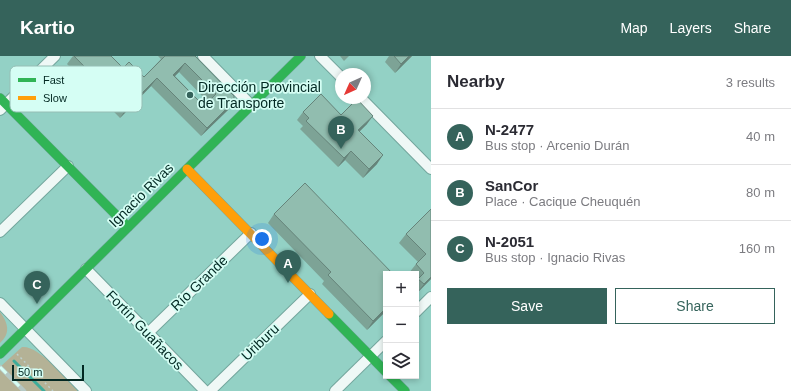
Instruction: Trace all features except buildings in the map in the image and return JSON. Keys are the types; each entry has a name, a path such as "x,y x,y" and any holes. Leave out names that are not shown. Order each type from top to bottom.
{"main road":[{"name":"Ignacio Rivas","path":"0,354 302,56"},
{"path":"2,104 10,112"},
{"path":"11,112 68,166 128,227"},
{"path":"188,169 383,369"},
{"path":"393,379 405,391"}],"street":[{"path":"44,66 55,56"},
{"path":"203,56 251,105"},
{"path":"320,56 335,71"},
{"path":"2,104 10,97"},
{"path":"367,104 431,169"},
{"path":"0,232 68,166"},
{"name":"Río Grande","path":"148,333 250,233"},
{"name":"Fortín Guañacos","path":"86,269 205,391"},
{"name":"Uriburu","path":"210,391 310,294"},
{"path":"419,309 431,297"},
{"path":"0,303 86,391"},
{"path":"335,391 384,343"}],"path":[{"path":"15,352 53,391"}],"shaded area":[{"path":"0,312 5,320 7,332 0,343"},
{"path":"22,347 36,351 44,357 78,391 0,391 0,367"}],"waterway":[{"path":"14,361 44,391"}],"railway":[{"path":"0,367 24,391"}],"traffic: fast":[{"path":"0,354 301,56"},
{"path":"0,98 10,108"},
{"path":"14,112 128,227"},
{"path":"329,314 383,369"},
{"path":"393,379 405,391"}],"traffic: slow":[{"path":"187,169 329,314"}],"place":[{"name":"Dirección Provincial de Transporte","path":"190,95"},
{"name":"SanCor","path":"341,149"},
{"name":"N-2477","path":"288,283"},
{"name":"N-2051","path":"37,304"}]}
